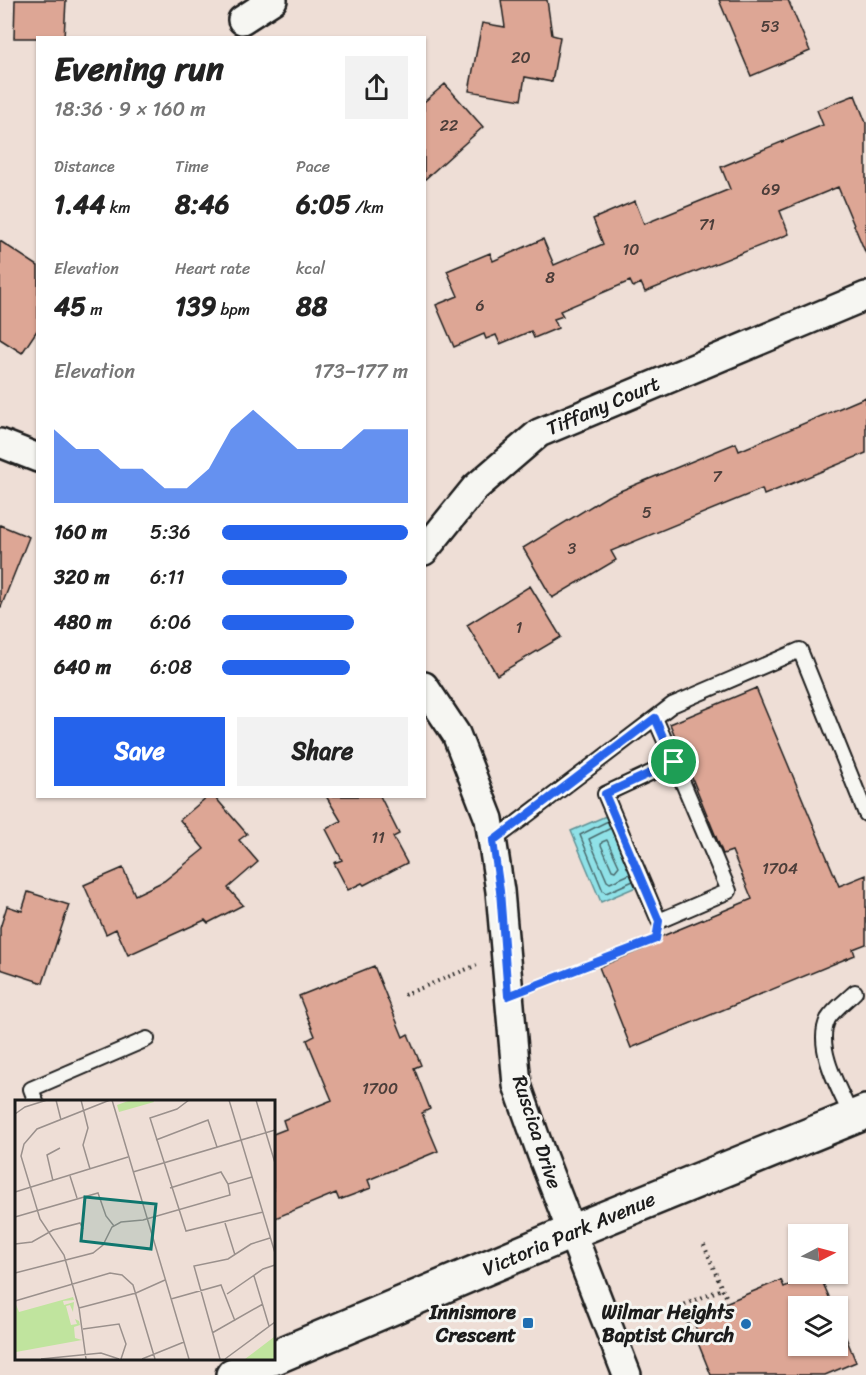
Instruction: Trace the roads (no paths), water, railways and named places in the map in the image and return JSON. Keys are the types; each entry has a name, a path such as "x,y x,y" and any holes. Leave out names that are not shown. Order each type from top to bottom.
{"main road":[{"name":"Victoria Park Avenue","path":"274,1356 859,1115"},
{"name":"Victoria Park Avenue","path":"233,1375 266,1360"}],"street":[{"path":"242,20 273,0"},
{"name":"Tiffany Court","path":"426,549 475,488 539,432 866,296"},
{"path":"0,443 36,457"},
{"name":"Ruscica Drive","path":"426,689 456,734 489,819 500,891 517,1085 571,1232"},
{"path":"571,1232 627,1375"}],"lane":[{"path":"493,841 672,705 800,650 866,814"},
{"path":"655,718 674,762 729,891 659,921 605,794 674,762"},
{"path":"855,992 829,1019 824,1040 829,1065 859,1115"},
{"path":"35,1100 31,1089 147,1039"}],"water":[{"path":"620,810 650,881 601,902 571,831"}],"place":[{"name":"Innismore Crescent","path":"528,1323"},
{"name":"Wilmar Heights Baptist Church","path":"746,1324"}]}
